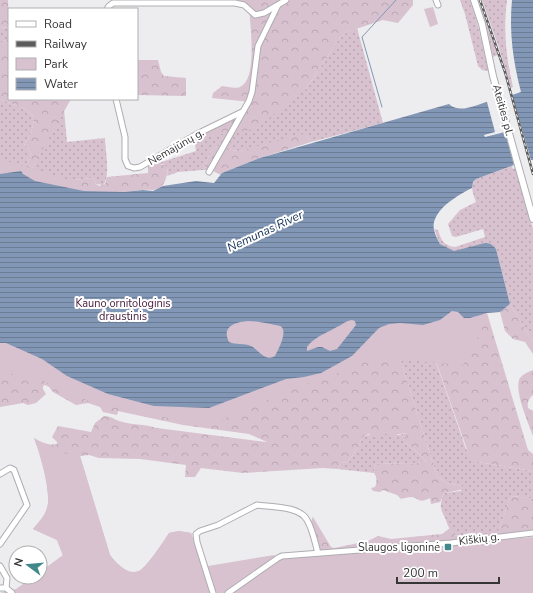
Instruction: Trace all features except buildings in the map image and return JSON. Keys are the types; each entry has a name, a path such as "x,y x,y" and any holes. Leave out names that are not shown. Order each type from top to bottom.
{"main road":[{"name":"Ateities pl.","path":"474,0 482,24 489,59 533,219"}],"street":[{"path":"108,8 113,3 235,3 244,5 255,16 264,13 286,0"},
{"path":"209,172 249,101 252,92 257,52 260,41 278,5"},
{"name":"Nemajūnų g.","path":"116,100 125,137 125,159 128,166 134,168 140,167 198,134 242,112"},
{"path":"0,474 10,468 14,470 27,505 0,544"},
{"path":"213,593 197,542 196,534 200,531 218,525 257,505 287,508 301,513 307,519 318,553"},
{"name":"Kiškių g.","path":"228,593 278,558 287,556 451,543 533,533"},
{"path":"0,566 7,578 6,588"},
{"path":"0,588 6,588 12,593"}],"green space":[{"path":"0,0 8,0 8,27 0,28"},
{"path":"204,0 413,0 413,5 398,23 383,20 347,32 339,39 306,89 255,129 194,138 244,113 251,102 212,98 213,93 222,86 233,88 241,87 247,79 250,70 252,48 249,6 243,1"},
{"path":"460,0 470,0 489,71 482,70 478,66"},
{"path":"476,0 478,0 498,55 493,57 486,29"},
{"path":"482,0 507,0 505,33 513,87 511,88 499,48"},
{"path":"433,7 438,24 430,27 424,9"},
{"path":"8,27 8,39 2,42 0,42 0,28"},
{"path":"357,28 383,123 311,142 305,135 240,151 217,146 211,151 203,170 178,172 167,176 168,168 163,164 152,165 196,151 194,138 306,89 339,39 347,32"},
{"path":"8,39 8,100 70,100 31,170 58,180 93,178 99,186 105,184 107,177 148,173 148,166 156,164 166,166 168,168 162,186 156,190 113,193 86,191 59,187 33,179 23,174 31,155 28,147 24,145 32,131 33,116 23,108 0,99 0,42"},
{"path":"138,60 158,60 161,72 164,76 186,78 186,96 138,95"},
{"path":"0,99 23,108 33,116 33,127 24,145 28,147 31,155 23,174 0,163"},
{"path":"64,110 67,142 105,138 107,176 103,185 96,184 93,178 58,180 31,170"},
{"path":"300,134 305,135 311,142 260,158 222,173 221,175 211,170 203,170 211,151 217,146 240,151"},
{"name":"Kauno ornitologinis draustinis","path":"0,159 69,180 73,192 483,314 478,337 463,365 369,357 336,374 291,389 212,424 183,421 93,403 41,380 0,371"},
{"path":"512,166 513,169 516,168 526,208 533,228 533,342 510,304 496,249 493,245 454,252 440,244 434,229 438,230 442,240 446,244 455,247 485,237 483,229 456,237 452,236 448,224 460,210 476,202 472,187 476,179"},
{"path":"510,304 533,342 533,354 525,342 513,339 505,331 500,312"},
{"path":"487,313 528,450 533,454 533,471 478,462 473,460 469,455 423,325 470,318"},
{"path":"389,324 423,325 466,449 478,462 533,471 533,499 513,496 510,498 497,535 473,538 460,536 451,531 441,510 442,497 444,493 461,491 462,486 446,483 437,476"},
{"path":"389,324 437,476 446,483 462,486 465,489 444,493 440,502 431,504 430,498 423,501 411,497 401,499 397,495 383,490 380,492 373,491 371,488 375,487 376,482 376,476 374,473 375,465 379,463 409,464 427,461 406,443 406,433 388,436 384,432 380,436 376,437 369,434 363,436 348,462 340,463 338,469 323,468 243,473 201,468 195,477 185,477 186,465 140,459 99,458 89,455 80,456 110,555 116,562 131,572 139,571 150,560 169,533 179,531 191,533 211,593 48,578 48,566 63,555 57,540 33,529 45,514 48,502 45,473 34,438 48,444 57,444 52,437 58,426 91,432 95,423 104,416 119,421 157,428 267,442 249,434 183,425 118,411 117,415 103,412 100,407 88,403 76,405 53,392 45,385 43,386 43,389 46,394 36,403 28,405 23,403 0,407 0,343"},
{"path":"533,370 533,395 530,398 528,408 533,411 533,436 520,398 518,383 523,375"},
{"path":"384,432 399,435 406,433 406,443 427,461 409,464 379,463 375,465 374,473 338,469 340,463 348,462 363,436"},
{"path":"34,438 51,451 80,456 110,555 119,565 131,572 139,571 146,565 169,533 179,531 191,533 202,567 274,555 284,558 533,537 533,593 0,593 16,589 22,585 48,585 48,566 63,556 57,540 33,529 45,514 48,502 45,473"},
{"path":"513,496 533,499 533,531 497,535 510,498"},
{"path":"313,517 331,547 334,548 368,541 378,536 391,539 442,534 450,528 451,531 460,537 468,538 464,540 320,552 311,522"}],"water":[{"path":"512,0 533,0 533,160 531,160 512,95 521,92 512,46"},
{"name":"Nemunas River","path":"487,102 495,132 484,135 485,137 505,132 514,165 476,179 473,182 472,188 446,204 436,216 434,230 440,244 454,251 485,243 493,245 496,249 510,304 500,312 464,318 458,312 452,311 440,320 423,325 400,323 389,324 379,328 352,356 321,373 286,379 209,408 154,406 108,394 67,376 42,359 6,343 0,343 0,174 21,171 23,174 35,181 84,191 153,191 163,186 196,181 214,183 222,173 260,158 449,104 453,107 463,109","holes":["352,320 355,321 356,325 337,349 330,351 322,347 318,347 307,351 307,347 316,338 345,322","248,321 278,325 282,328 283,336 275,356 268,358 251,346 229,342 227,337 228,329 239,322"]}],"waterway":[{"path":"382,107 362,37 396,0"}],"railway":[{"path":"480,0 505,72 533,174"}],"place":[{"name":"Slaugos ligoninė","path":"448,547"}]}
